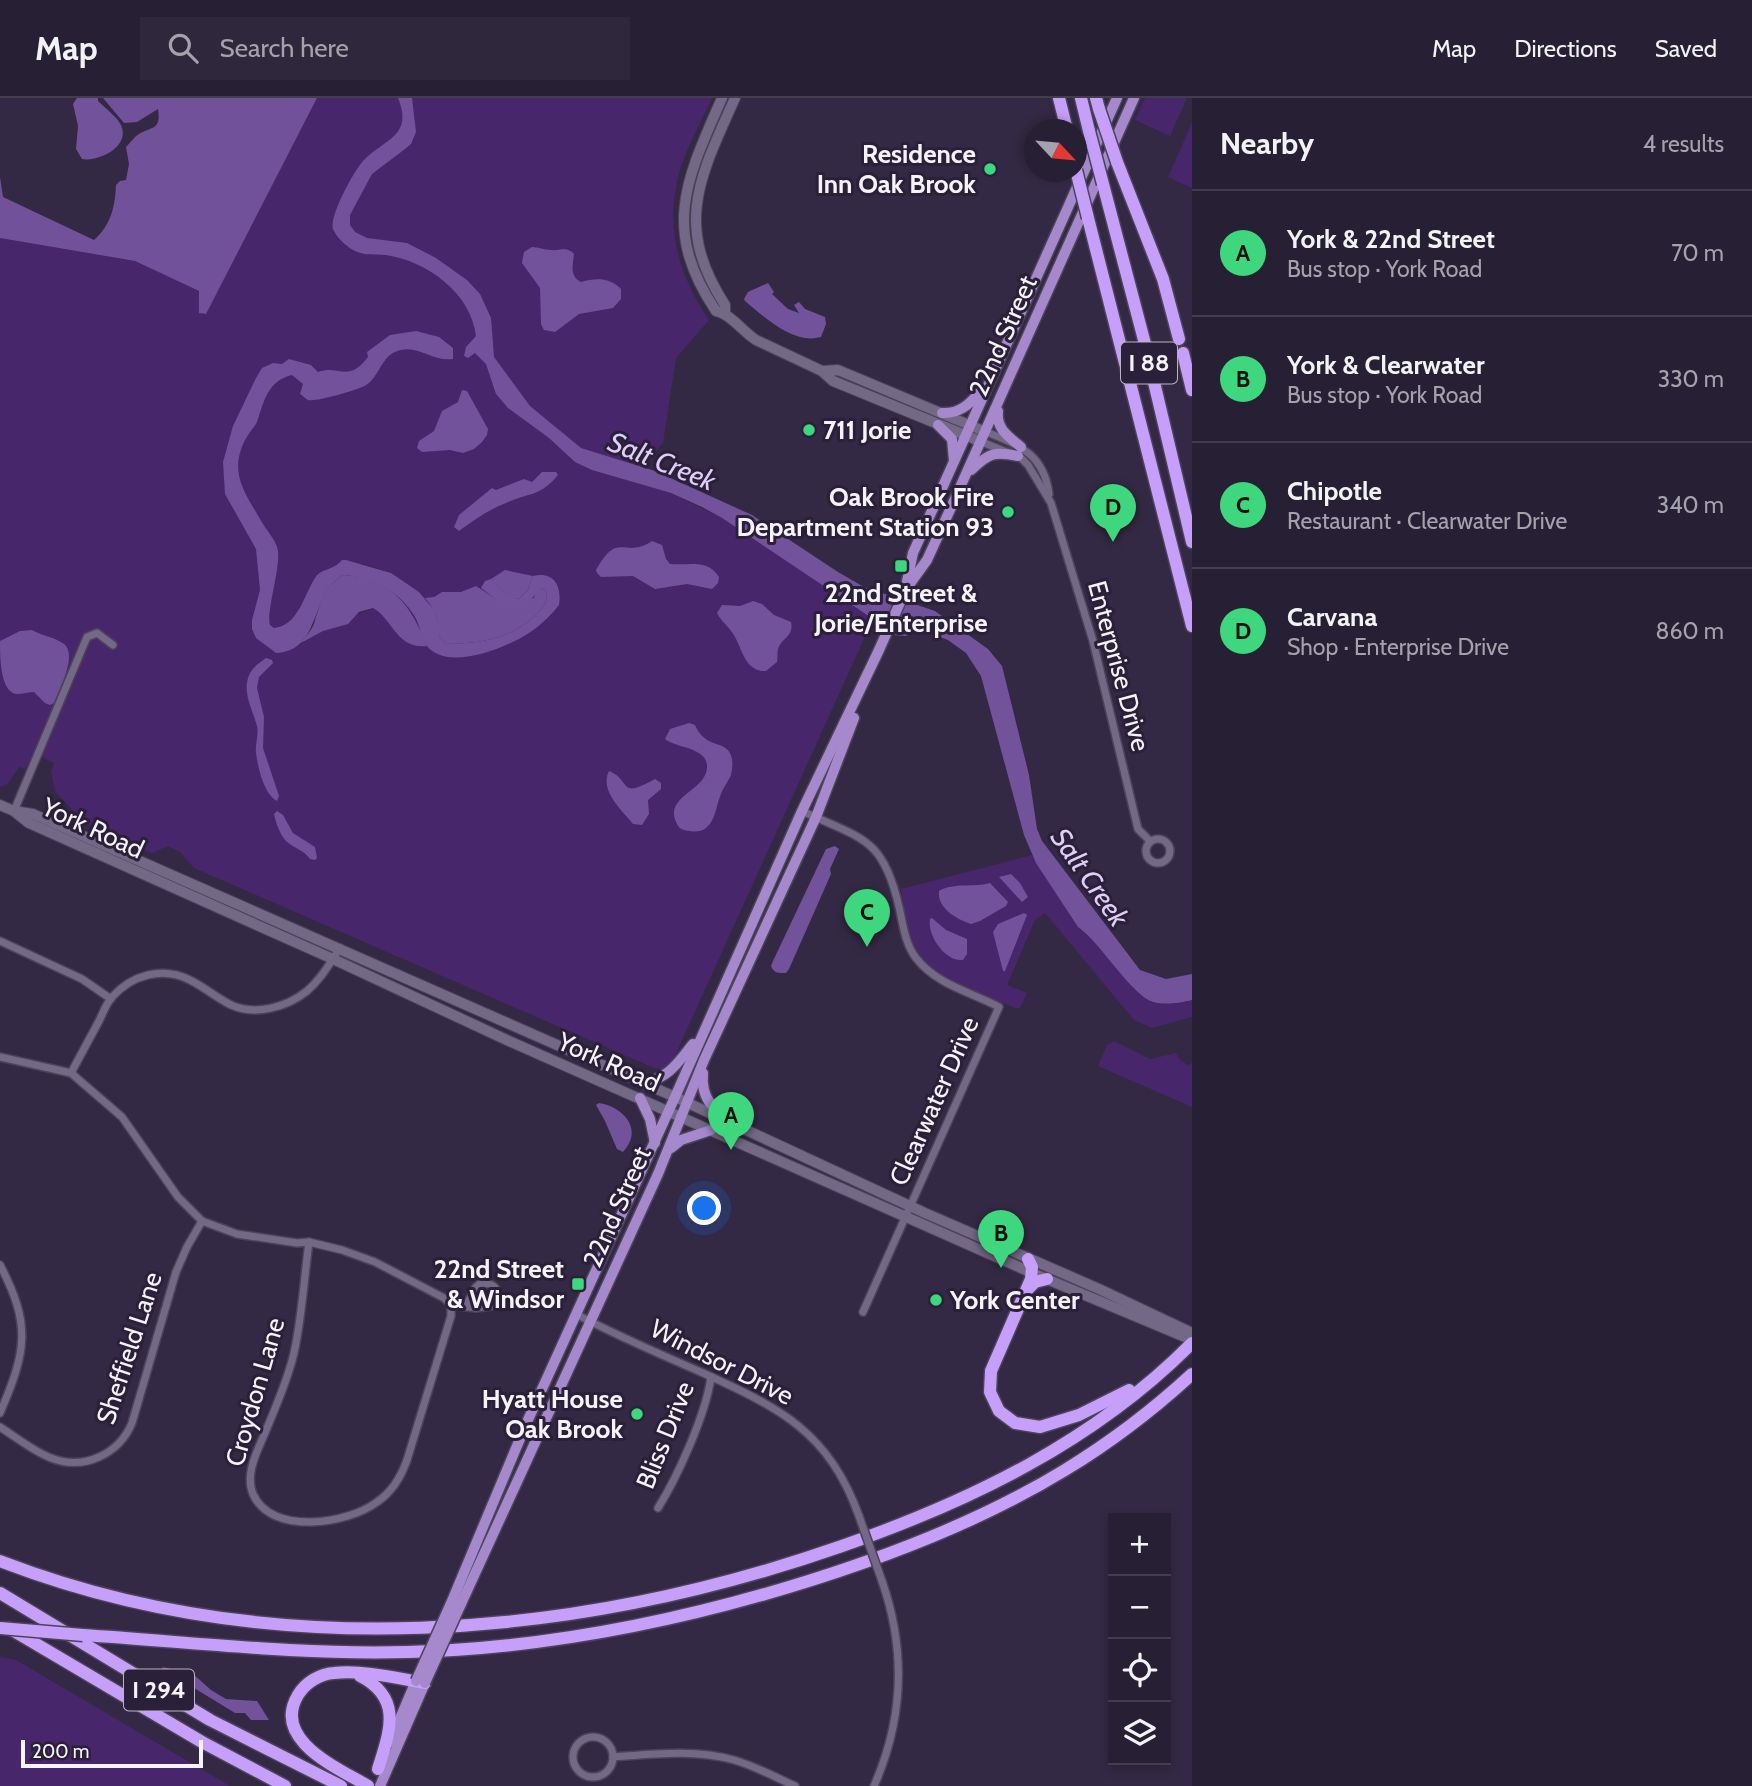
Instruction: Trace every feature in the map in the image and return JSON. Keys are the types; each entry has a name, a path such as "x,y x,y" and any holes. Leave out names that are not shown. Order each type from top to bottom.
{"highway":[{"path":"1059,98 1064,119"},
{"name":"I 88","path":"1081,98 1144,340 1192,542"},
{"name":"I 88","path":"1097,104 1116,162 1163,279 1179,339"},
{"name":"I 88","path":"1079,182 1192,626"},
{"name":"I 88","path":"1183,353 1192,390"},
{"path":"1028,1259 1032,1273 991,1371 989,1382 994,1404 1014,1423 1040,1427 1079,1415 1135,1387 1176,1359"},
{"path":"1025,1293 1035,1282 1047,1279"},
{"path":"0,1561 79,1587 149,1604 218,1617 291,1626 356,1629 447,1627 520,1621 607,1607 694,1589 776,1567 860,1540 938,1510 1014,1473 1078,1435 1132,1396 1192,1342"},
{"path":"0,1628 309,1650 410,1652 557,1639 693,1613 847,1569 990,1512 1087,1457 1142,1417 1192,1374"},
{"name":"I 294","path":"0,1593 210,1720 342,1786"},
{"name":"I 294","path":"0,1623 192,1736 285,1786"},
{"path":"354,1672 379,1688 388,1703 389,1729 379,1777"},
{"path":"369,1786 306,1746 297,1734 292,1716 293,1706 306,1685 324,1674 354,1672 421,1682"}],"main road":[{"path":"722,98 692,168 683,217 685,241 698,281 716,311 725,313 756,340 822,371 833,381 984,437"},
{"path":"725,313 725,305 702,260 695,215 700,184 708,159 735,98"},
{"name":"22nd Street","path":"906,589 912,557 1117,98"},
{"name":"22nd Street","path":"456,1602 527,1422 655,1143 802,810 906,589 927,560 1134,98"},
{"path":"940,419 959,411 989,383"},
{"path":"998,404 997,422 1019,451"},
{"path":"940,419 951,439 954,461"},
{"path":"967,474 986,456 1019,451"},
{"name":"22nd Street","path":"379,1777 456,1602 590,1321 688,1104 704,1060 816,817 879,650"},
{"name":"York Road","path":"0,805 14,811 33,814 675,1097 1032,1273 1169,1326 1192,1332"},
{"name":"York Road","path":"14,811 29,823 509,1041 682,1117 1028,1259 1169,1326 1192,1342"},
{"path":"645,1084 662,1078 674,1069 704,1031"},
{"path":"704,1060 702,1078 705,1097 715,1111 736,1126"},
{"path":"640,1098 650,1119 655,1143"},
{"path":"668,1149 681,1140 711,1129"},
{"path":"369,1786 379,1777"}],"street":[{"path":"984,437 1019,451"},
{"name":"Enterprise Drive","path":"1019,451 1049,498 1094,641 1138,829 1150,841"},
{"path":"14,811 83,643 95,633 113,645"},
{"name":"Clearwater Drive","path":"802,810 861,839 886,863 907,941 923,966 943,982 999,1007 908,1211"},
{"path":"0,941 82,979 111,999"},
{"path":"71,1073 111,999 130,982 142,976 167,973 189,979 238,1007 265,1009 277,1007 304,994 319,979 340,948"},
{"path":"0,1057 71,1073 121,1117 178,1197 202,1221 237,1234 297,1243 309,1242 342,1250 375,1262 444,1298 451,1305 466,1307 484,1308 491,1306 498,1299 497,1289 493,1285 481,1283 476,1287 466,1307"},
{"path":"863,1312 908,1211"},
{"name":"Sheffield Lane","path":"0,1427 46,1455 67,1462 95,1460 122,1441 132,1423 179,1265 202,1221"},
{"name":"Croydon Lane","path":"309,1242 294,1352 250,1474 252,1493 265,1510 275,1517 309,1522 331,1520 368,1508 390,1490 407,1460 451,1316 451,1305"},
{"path":"0,1265 17,1299 23,1342 18,1369 0,1413"},
{"name":"Windsor Drive","path":"576,1314 773,1407 803,1429 841,1474 882,1581 898,1641 900,1686 893,1734 874,1786"},
{"name":"Bliss Drive","path":"658,1508 669,1490 708,1398 711,1377"},
{"path":"590,1737 605,1741 613,1757 610,1768 594,1777 578,1771 573,1759 576,1745 590,1737"},
{"path":"613,1757 660,1754 719,1757 744,1764 794,1786"}],"shaded area":[{"path":"77,98 98,98 121,125 121,140 104,155 82,159 76,149 78,126 73,104"},
{"path":"103,98 317,98 206,314 199,313 199,291 135,261 0,238 0,177 3,197 94,240 104,228 113,208 116,185 126,180 129,164 126,147 137,135 155,126 159,116 158,109 137,122 124,123"},
{"path":"317,98 712,98 682,165 674,206 675,240 679,257 691,290 709,320 676,358 663,443 628,480 671,493 722,518 873,619 673,1060 662,1069 654,1068 194,868 180,852 168,846 152,853 97,830 78,816 55,791 51,772 54,763 34,753 25,769 19,767 7,785 0,787 0,238 135,261 199,291 199,313 205,314","holes":["363,564 391,573 421,594 372,609 284,651 276,653 257,638 290,621 336,568"]},
{"path":"398,98 412,98 416,132 411,144 372,174 350,215 350,225 355,232 367,238 407,243 436,258 467,280 480,294 491,318 494,357 530,406 581,448 655,471 752,515 864,587 935,611 988,649 1002,666 1029,775 1037,829 1042,841 1140,970 1166,979 1192,974 1192,1000 1157,1003 1135,990 1078,927 1036,863 1024,835 981,676 966,653 948,640 929,633 917,631 906,636 893,635 873,619 702,507 671,493 592,470 575,462 549,438 508,408 496,394 486,364 475,353 468,358 464,356 466,347 476,336 472,320 466,306 445,282 417,264 386,255 359,253 339,239 333,229 338,204 363,161 399,129 402,111"},
{"path":"1145,98 1187,98 1170,136 1135,120"},
{"path":"1192,123 1192,188 1168,177"},
{"path":"532,247 566,249 574,254 573,273 577,280 581,282 597,279 612,282 621,289 621,299 613,308 579,314 555,332 544,330 541,324 540,288 522,263 524,252"},
{"path":"768,283 774,292 772,294 788,309 799,313 794,305 799,302 805,309 825,317 826,324 821,337 800,337 790,333 770,322 745,301 748,292"},
{"path":"416,331 439,337 453,348 453,359 438,358 410,349 403,350 390,355 366,385 347,392 308,400 300,394 303,384 292,375 277,382 268,393 257,422 245,440 238,463 245,493 278,551 270,625 274,628 289,622 318,575 342,560 391,573 419,592 434,610 440,628 439,636 445,643 473,642 502,636 527,623 546,602 547,591 542,588 522,608 506,607 481,588 485,581 491,579 506,595 519,599 528,590 533,576 546,576 558,586 559,605 536,628 510,643 480,654 449,657 437,654 427,646 415,617 393,593 375,582 343,575 332,584 325,595 301,643 291,650 276,653 256,638 252,629 260,590 256,549 225,494 223,462 233,426 262,368 273,363 282,364 289,359 311,365 318,372 349,372 361,365 368,357 367,352 390,335"},
{"path":"462,390 467,391 488,429 487,435 474,449 463,453 450,450 422,452 417,448 419,441 434,431 442,411 458,402"},
{"path":"542,472 556,472 558,475 540,491 493,509 459,531 454,527 459,515 492,488 496,490 524,479 532,482"},
{"path":"652,541 662,545 670,564 709,567 719,577 718,583 712,589 687,584 655,589 633,576 601,577 597,573 596,570 604,558 616,548 635,548"},
{"path":"505,570 533,576 528,590 519,599 506,596 491,579"},
{"path":"343,575 374,581 397,596 414,618 427,646 409,643 373,608 359,612 348,624 323,631 301,643 313,627 327,590"},
{"path":"476,586 499,601 534,598 536,592 542,588 547,591 546,602 527,623 502,636 473,642 445,643 439,636 434,611 425,598 442,592 461,592"},
{"path":"753,601 791,622 791,631 778,649 777,662 766,671 758,670 748,663 735,637 717,613 722,605 740,606"},
{"path":"32,630 64,644 68,649 66,673 54,703 50,705 34,692 11,692 2,673 0,641 20,631"},
{"path":"266,658 273,663 259,677 257,688 264,717 263,748 279,796 277,801 265,787 260,773 256,753 257,726 247,690 251,672"},
{"path":"689,723 695,725 710,742 726,748 732,761 731,775 712,821 696,832 681,828 674,814 680,800 705,775 706,760 697,752 665,739 670,729"},
{"path":"609,771 630,788 655,779 661,783 661,789 648,800 649,814 642,825 633,824 613,800 607,786"},
{"path":"277,811 283,815 293,833 315,847 315,860 284,838 274,814"},
{"path":"835,846 839,849 830,869 831,874 789,969 786,973 775,972 771,966 773,961 826,849"},
{"path":"1032,855 1078,927 1135,990 1157,1003 1192,1000 1192,1017 1152,1028 1134,1020 1045,913 1035,920 1007,985 1027,993 1020,1008 957,984 931,967 913,942 901,889"},
{"path":"1011,874 1028,897 1022,902 999,877"},
{"path":"990,883 1008,902 1006,906 980,921 971,924 959,919 941,903 939,891 945,888"},
{"path":"1024,913 1027,915 1003,971 993,932 998,924"},
{"path":"932,918 946,930 967,939 967,954 963,960 950,957 934,940 930,925"},
{"path":"1114,1041 1150,1059 1176,1053 1187,1065 1192,1063 1192,1107 1098,1066 1107,1045"},
{"path":"599,1103 616,1109 628,1121 632,1136 623,1152 617,1149 596,1105"},
{"path":"0,1657 16,1660 230,1786 0,1786"},
{"path":"162,1667 193,1674 226,1699 257,1701 269,1720 251,1720 245,1713 235,1713"}],"place":[{"name":"Residence Inn Oak Brook","path":"990,169"},
{"name":"711 Jorie","path":"809,430"},
{"name":"Oak Brook Fire Department Station 93","path":"1008,512"},
{"name":"Carvana","path":"1113,542"},
{"name":"22nd Street & Jorie/Enterprise","path":"901,566"},
{"name":"Chipotle","path":"867,947"},
{"name":"York & 22nd Street","path":"731,1150"},
{"name":"York & Clearwater","path":"1001,1268"},
{"name":"22nd Street & Windsor","path":"578,1284"},
{"name":"York Center","path":"936,1300"},
{"name":"Hyatt House Oak Brook","path":"637,1414"}],"water label":[{"name":"Salt Creek","path":"662,461"},
{"name":"Salt Creek","path":"1090,877"}]}
